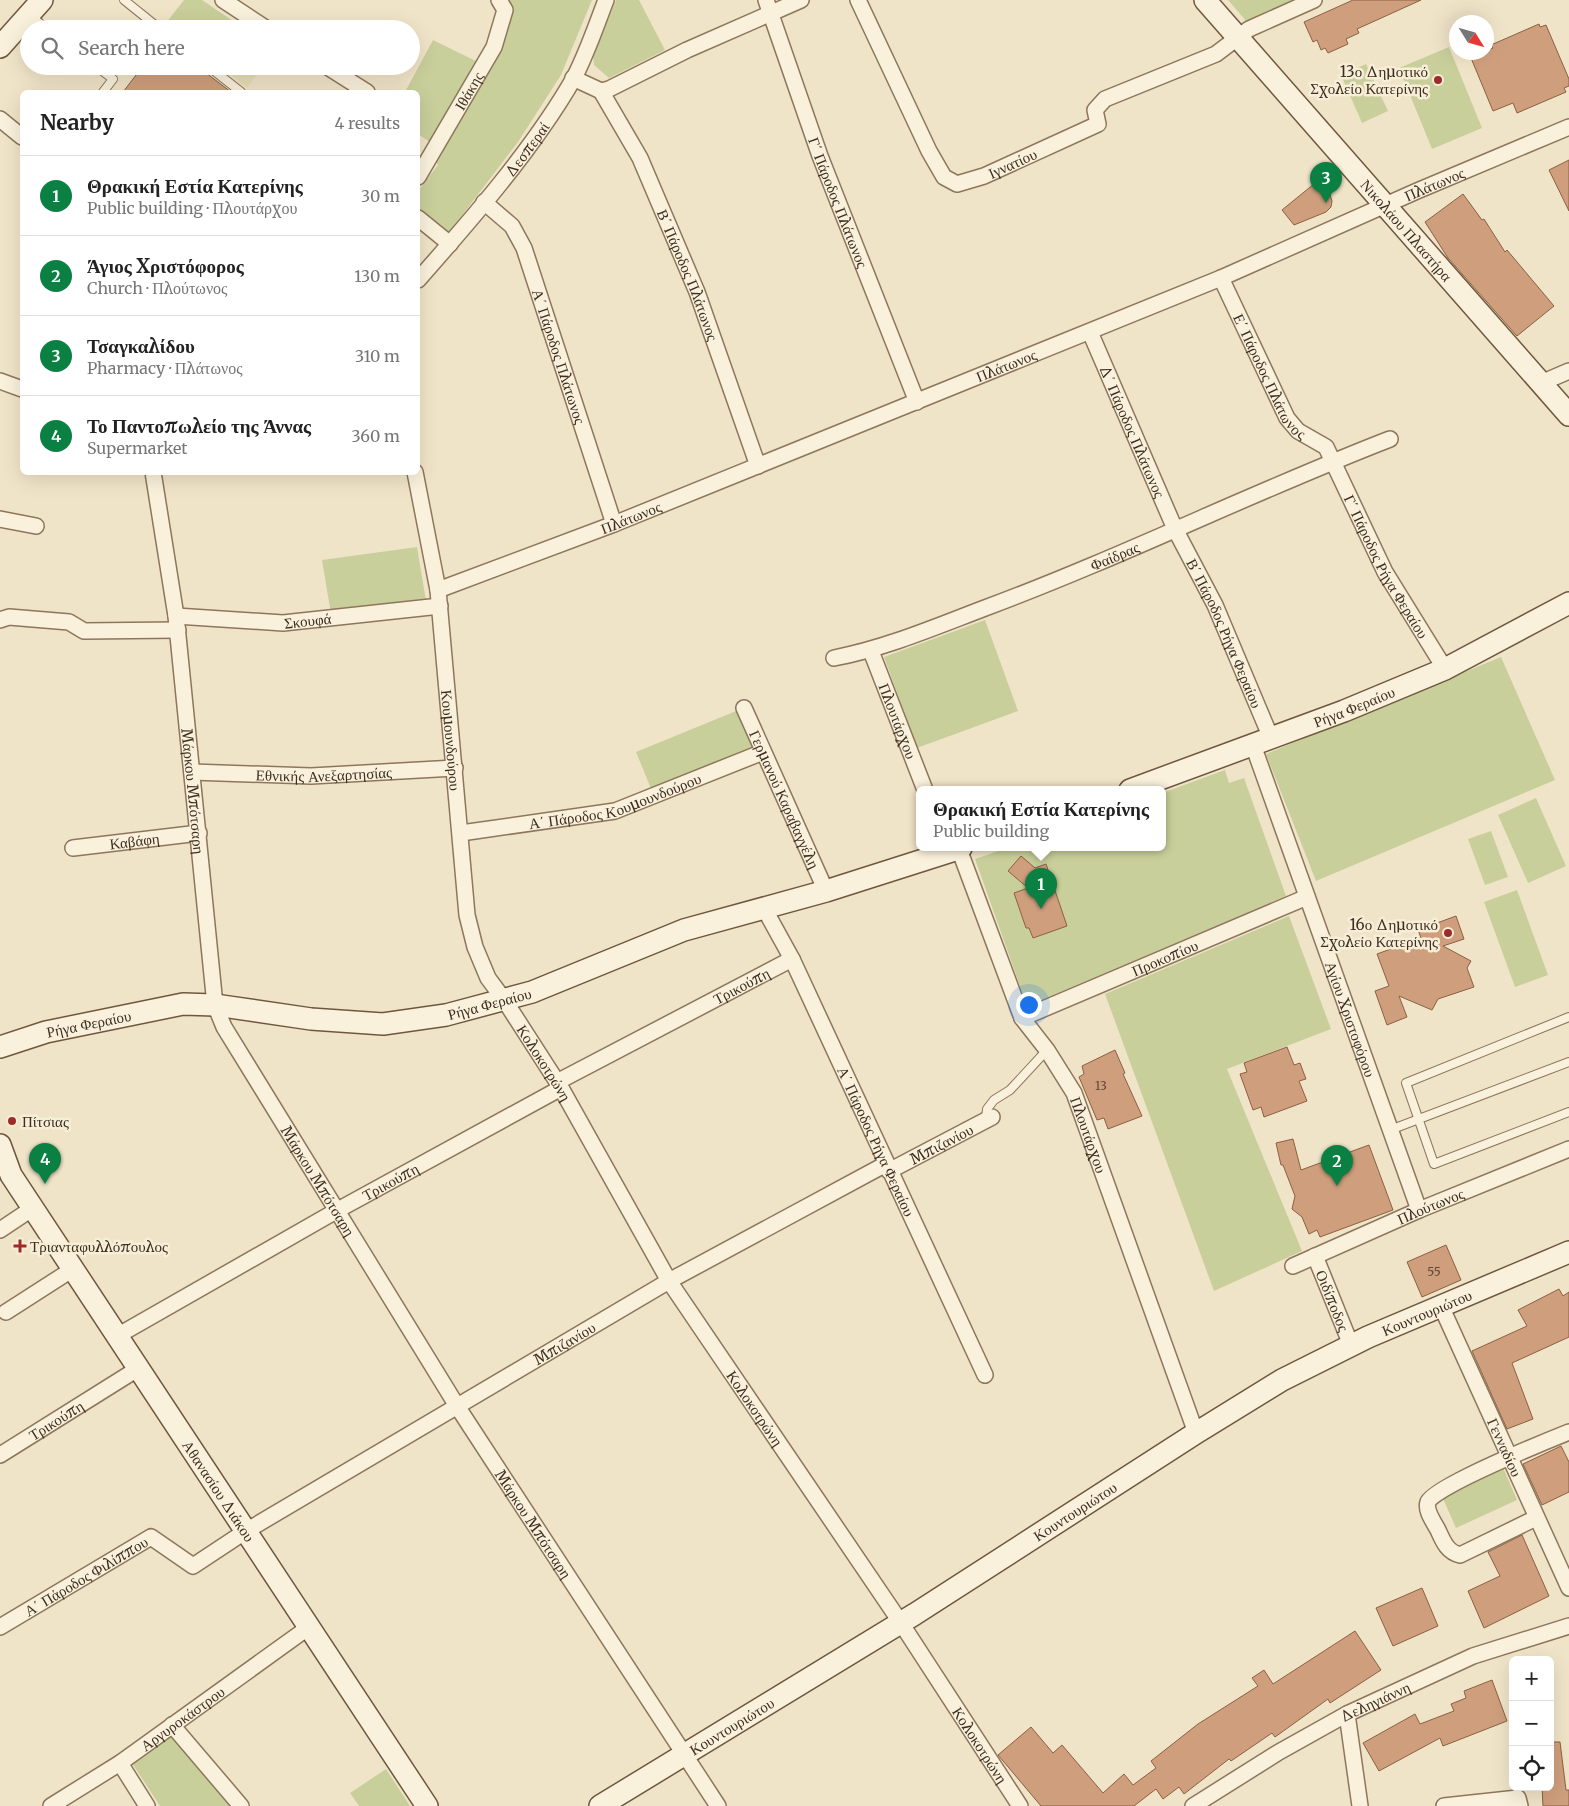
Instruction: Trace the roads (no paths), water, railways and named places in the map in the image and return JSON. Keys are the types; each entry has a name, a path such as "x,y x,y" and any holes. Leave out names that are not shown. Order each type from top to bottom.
{"street":[{"path":"223,0 253,20"},
{"name":"Ιθάκης","path":"420,174 494,47 505,10 499,0"},
{"name":"Δεσπεραί","path":"420,278 450,244 523,152 574,78 606,0"},
{"path":"574,78 601,91 769,6 801,0"},
{"name":"Ιγνατίου","path":"858,0 933,159 946,180 957,184 984,176 1098,124 1094,110 1105,99 1216,54 1238,37"},
{"name":"Νικολάου Πλαστήρα","path":"1205,0 1569,415"},
{"path":"1238,37 1255,26 1314,0"},
{"path":"23,20 36,5"},
{"name":"Γ΄ Πάροδος Πλάτωνος","path":"769,6 820,156 917,402"},
{"path":"0,47 20,24"},
{"path":"340,75 364,90"},
{"name":"Β΄ Πάροδος Πλάτωνος","path":"601,91 640,158 693,283 758,466"},
{"path":"0,119 20,135"},
{"name":"Πλάτωνος","path":"438,590 614,524 1090,332 1221,278 1569,127"},
{"name":"Α΄ Πάροδος Πλάτωνος","path":"484,202 512,226 524,248 614,524"},
{"path":"420,220 450,244"},
{"name":"Ε΄ Πάροδος Πλάτωνος","path":"1221,278 1287,418 1298,431 1326,447 1333,461"},
{"name":"Δ΄ Πάροδος Πλάτωνος","path":"1090,332 1175,529"},
{"path":"1541,383 1569,371"},
{"path":"0,381 20,387"},
{"name":"Φαίδρας","path":"834,658 872,651 1027,592 1333,461 1390,439"},
{"name":"Γ΄ Πάροδος Ρήγα Φεραίου","path":"1333,461 1385,572 1445,669"},
{"name":"Μάρκου Μπότσαρη","path":"153,475 177,623 215,1004 224,1028 457,1406 686,1754 718,1806"},
{"name":"Κουμουνδούρου","path":"416,475 440,606 467,915 475,947 488,978 505,1001"},
{"path":"0,519 36,526"},
{"name":"Β΄ Πάροδος Ρήγα Φεραίου","path":"1175,529 1215,605 1262,742"},
{"name":"Ρήγα Φεραίου","path":"1141,786 1344,711 1445,669 1569,602"},
{"name":"Σκουφά","path":"0,620 9,617 69,622 84,631 177,623 283,623 440,606"},
{"name":"Πλουτάρχου","path":"872,651 923,786"},
{"name":"Γερμανού Καραβαγγέλη","path":"744,708 826,890"},
{"name":"Αγίου Χριστοφόρου","path":"1262,742 1307,897 1419,1210"},
{"name":"Α΄ Πάροδος Κουμουνδούρου","path":"461,833 615,812 764,752"},
{"name":"Εθνικής Ανεξαρτησίας","path":"192,772 311,776 455,768"},
{"name":"Καβάφη","path":"73,848 199,833"},
{"name":"Ρήγα Φεραίου","path":"0,1047 46,1032 183,1004 215,1004 311,1020 384,1024 446,1015 505,1001 684,930 826,890 948,851"},
{"name":"Πλουτάρχου","path":"955,851 1022,1018 1047,1050 1074,1094 1196,1433"},
{"name":"Προκοπίου","path":"1022,1018 1307,897"},
{"name":"Α΄ Πάροδος Ρήγα Φεραίου","path":"764,908 792,959 986,1375"},
{"name":"Τρικούπη","path":"117,1336 559,1085 792,959"},
{"name":"Κολοκοτρώνη","path":"505,1001 559,1085 668,1281 901,1623 1020,1806"},
{"name":"Μπιζανίου","path":"246,1531 668,1281 888,1167 989,1118"},
{"name":"Αθανασίου Διάκου","path":"0,1145 6,1171 33,1208 428,1806"},
{"name":"Πλούτωνος","path":"1292,1266 1419,1210 1569,1149"},
{"path":"0,1230 33,1208"},
{"name":"Κουντουριώτου","path":"600,1806 901,1623 1196,1433 1282,1380 1351,1345 1569,1252"},
{"name":"Οιδίποδος","path":"1316,1256 1351,1345"},
{"path":"6,1312 73,1269"},
{"name":"Γενναδίου","path":"1441,1306 1569,1588"},
{"name":"Τρικούπη","path":"0,1455 138,1368"},
{"path":"1536,1518 1460,1554 1454,1554 1446,1546 1429,1512 1428,1502 1435,1494 1509,1457 1569,1432"},
{"name":"Α΄ Πάροδος Φιλίππου","path":"0,1627 151,1537 193,1566 246,1531"},
{"name":"Αργυροκάστρου","path":"51,1806 120,1763 309,1626"},
{"name":"Δεληγιάννη","path":"1193,1806 1279,1752 1347,1714 1473,1656 1569,1626"},
{"path":"1347,1714 1360,1806"},
{"path":"172,1725 241,1806"},
{"path":"120,1763 147,1806"},
{"path":"1444,1806 1519,1802"}],"lane":[{"path":"124,0 149,20"},
{"path":"36,5 43,20"},
{"path":"105,90 113,79 108,75"},
{"path":"219,75 238,90"},
{"path":"1569,1017 1406,1083 1434,1164 1569,1112"},
{"path":"989,1118 987,1109 994,1100 1010,1090 1047,1050"},
{"path":"1390,1130 1569,1062"}],"place":[{"name":"13ο Δημοτικό Σχολείο Κατερίνης","path":"1438,80"},
{"name":"Τσαγκαλίδου","path":"1326,203"},
{"name":"Θρακική Εστία Κατερίνης","path":"1041,909"},
{"name":"16ο Δημοτικό Σχολείο Κατερίνης","path":"1448,933"},
{"name":"Πίτσιας","path":"12,1121"},
{"name":"Το Παντοπωλείο της Άννας","path":"45,1184"},
{"name":"Άγιος Χριστόφορος","path":"1337,1186"},
{"name":"Τριανταφυλλόπουλος","path":"20,1246"}]}
